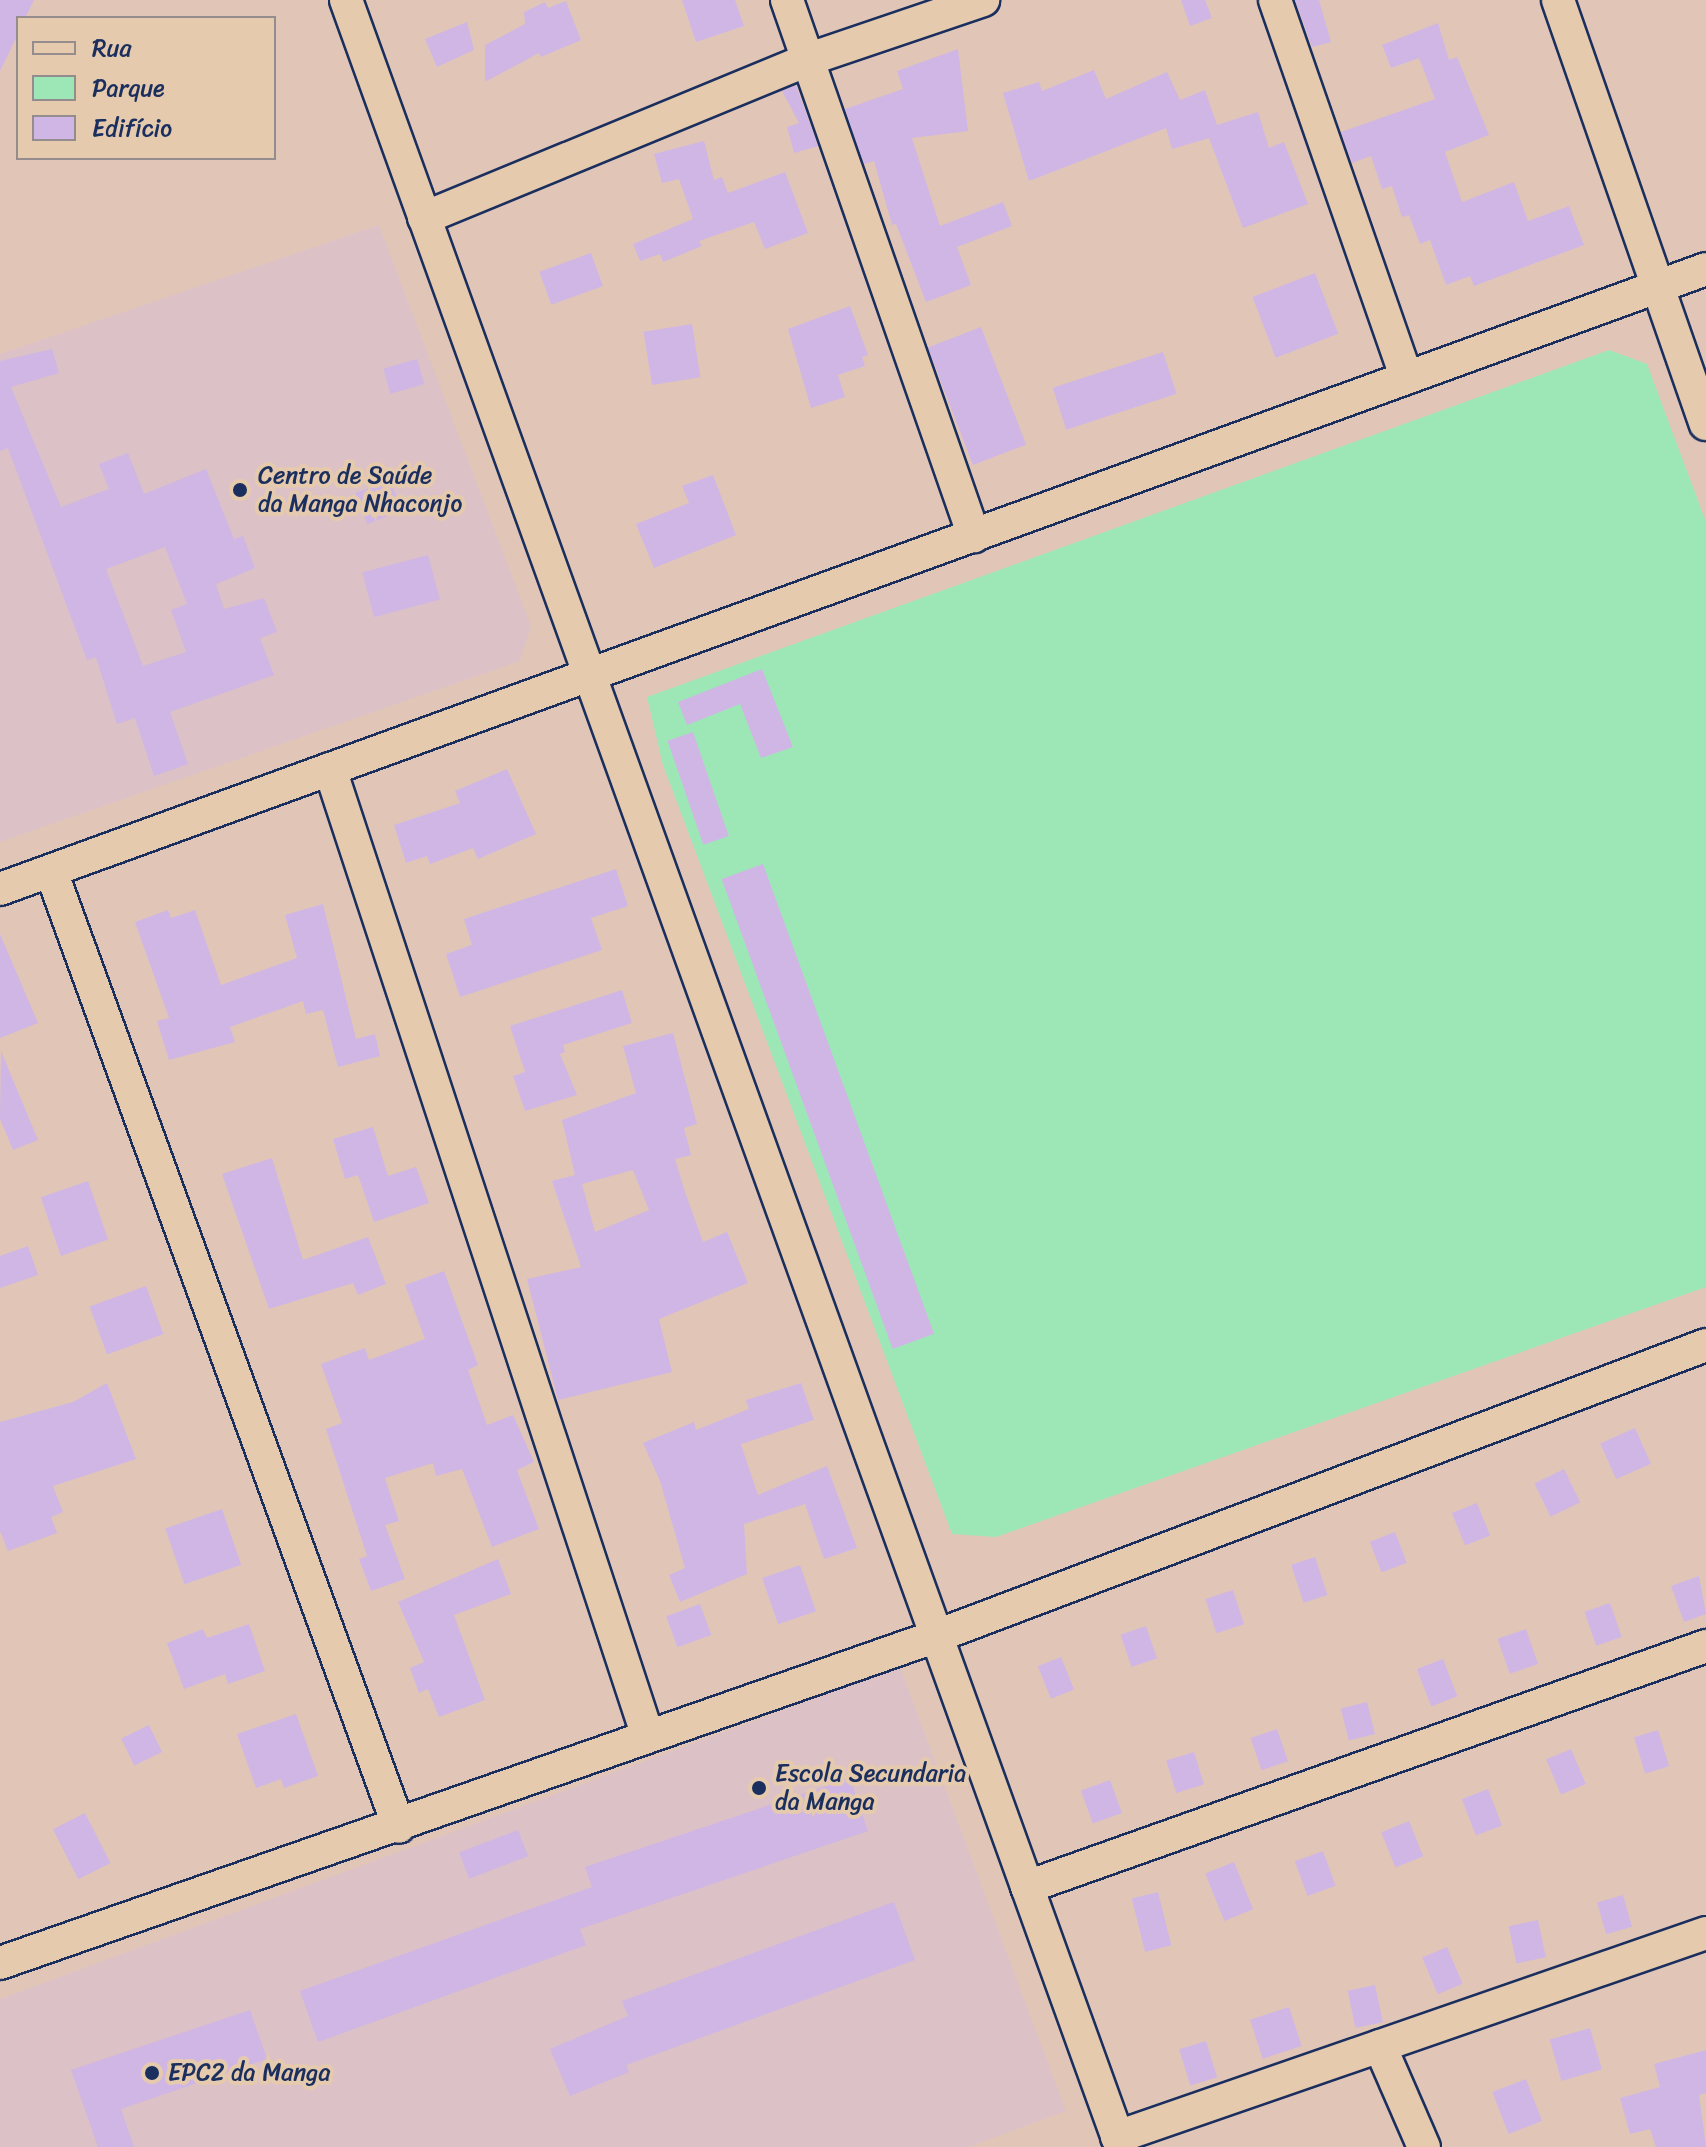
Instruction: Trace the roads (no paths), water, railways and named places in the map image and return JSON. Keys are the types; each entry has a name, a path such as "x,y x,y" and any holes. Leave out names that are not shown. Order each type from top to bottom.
{"street":[{"path":"346,0 934,1637 1119,2142 1380,2046 1706,1933"},
{"path":"787,0 974,536"},
{"path":"424,218 809,59 983,0"},
{"path":"1275,0 1407,378"},
{"path":"1558,0 1655,288 1706,424"},
{"path":"0,889 1706,269"},
{"path":"330,769 647,1734"},
{"path":"51,871 399,1827"},
{"path":"0,1963 399,1827 647,1734 934,1637 1706,1345"},
{"path":"1027,1887 1706,1646"},
{"path":"1380,2046 1424,2147"}],"place":[{"name":"Centro de Saúde da Manga Nhaconjo","path":"240,490"},
{"name":"Escola Secundaria da Manga","path":"759,1788"},
{"name":"EPC2 da Manga","path":"152,2073"}]}
